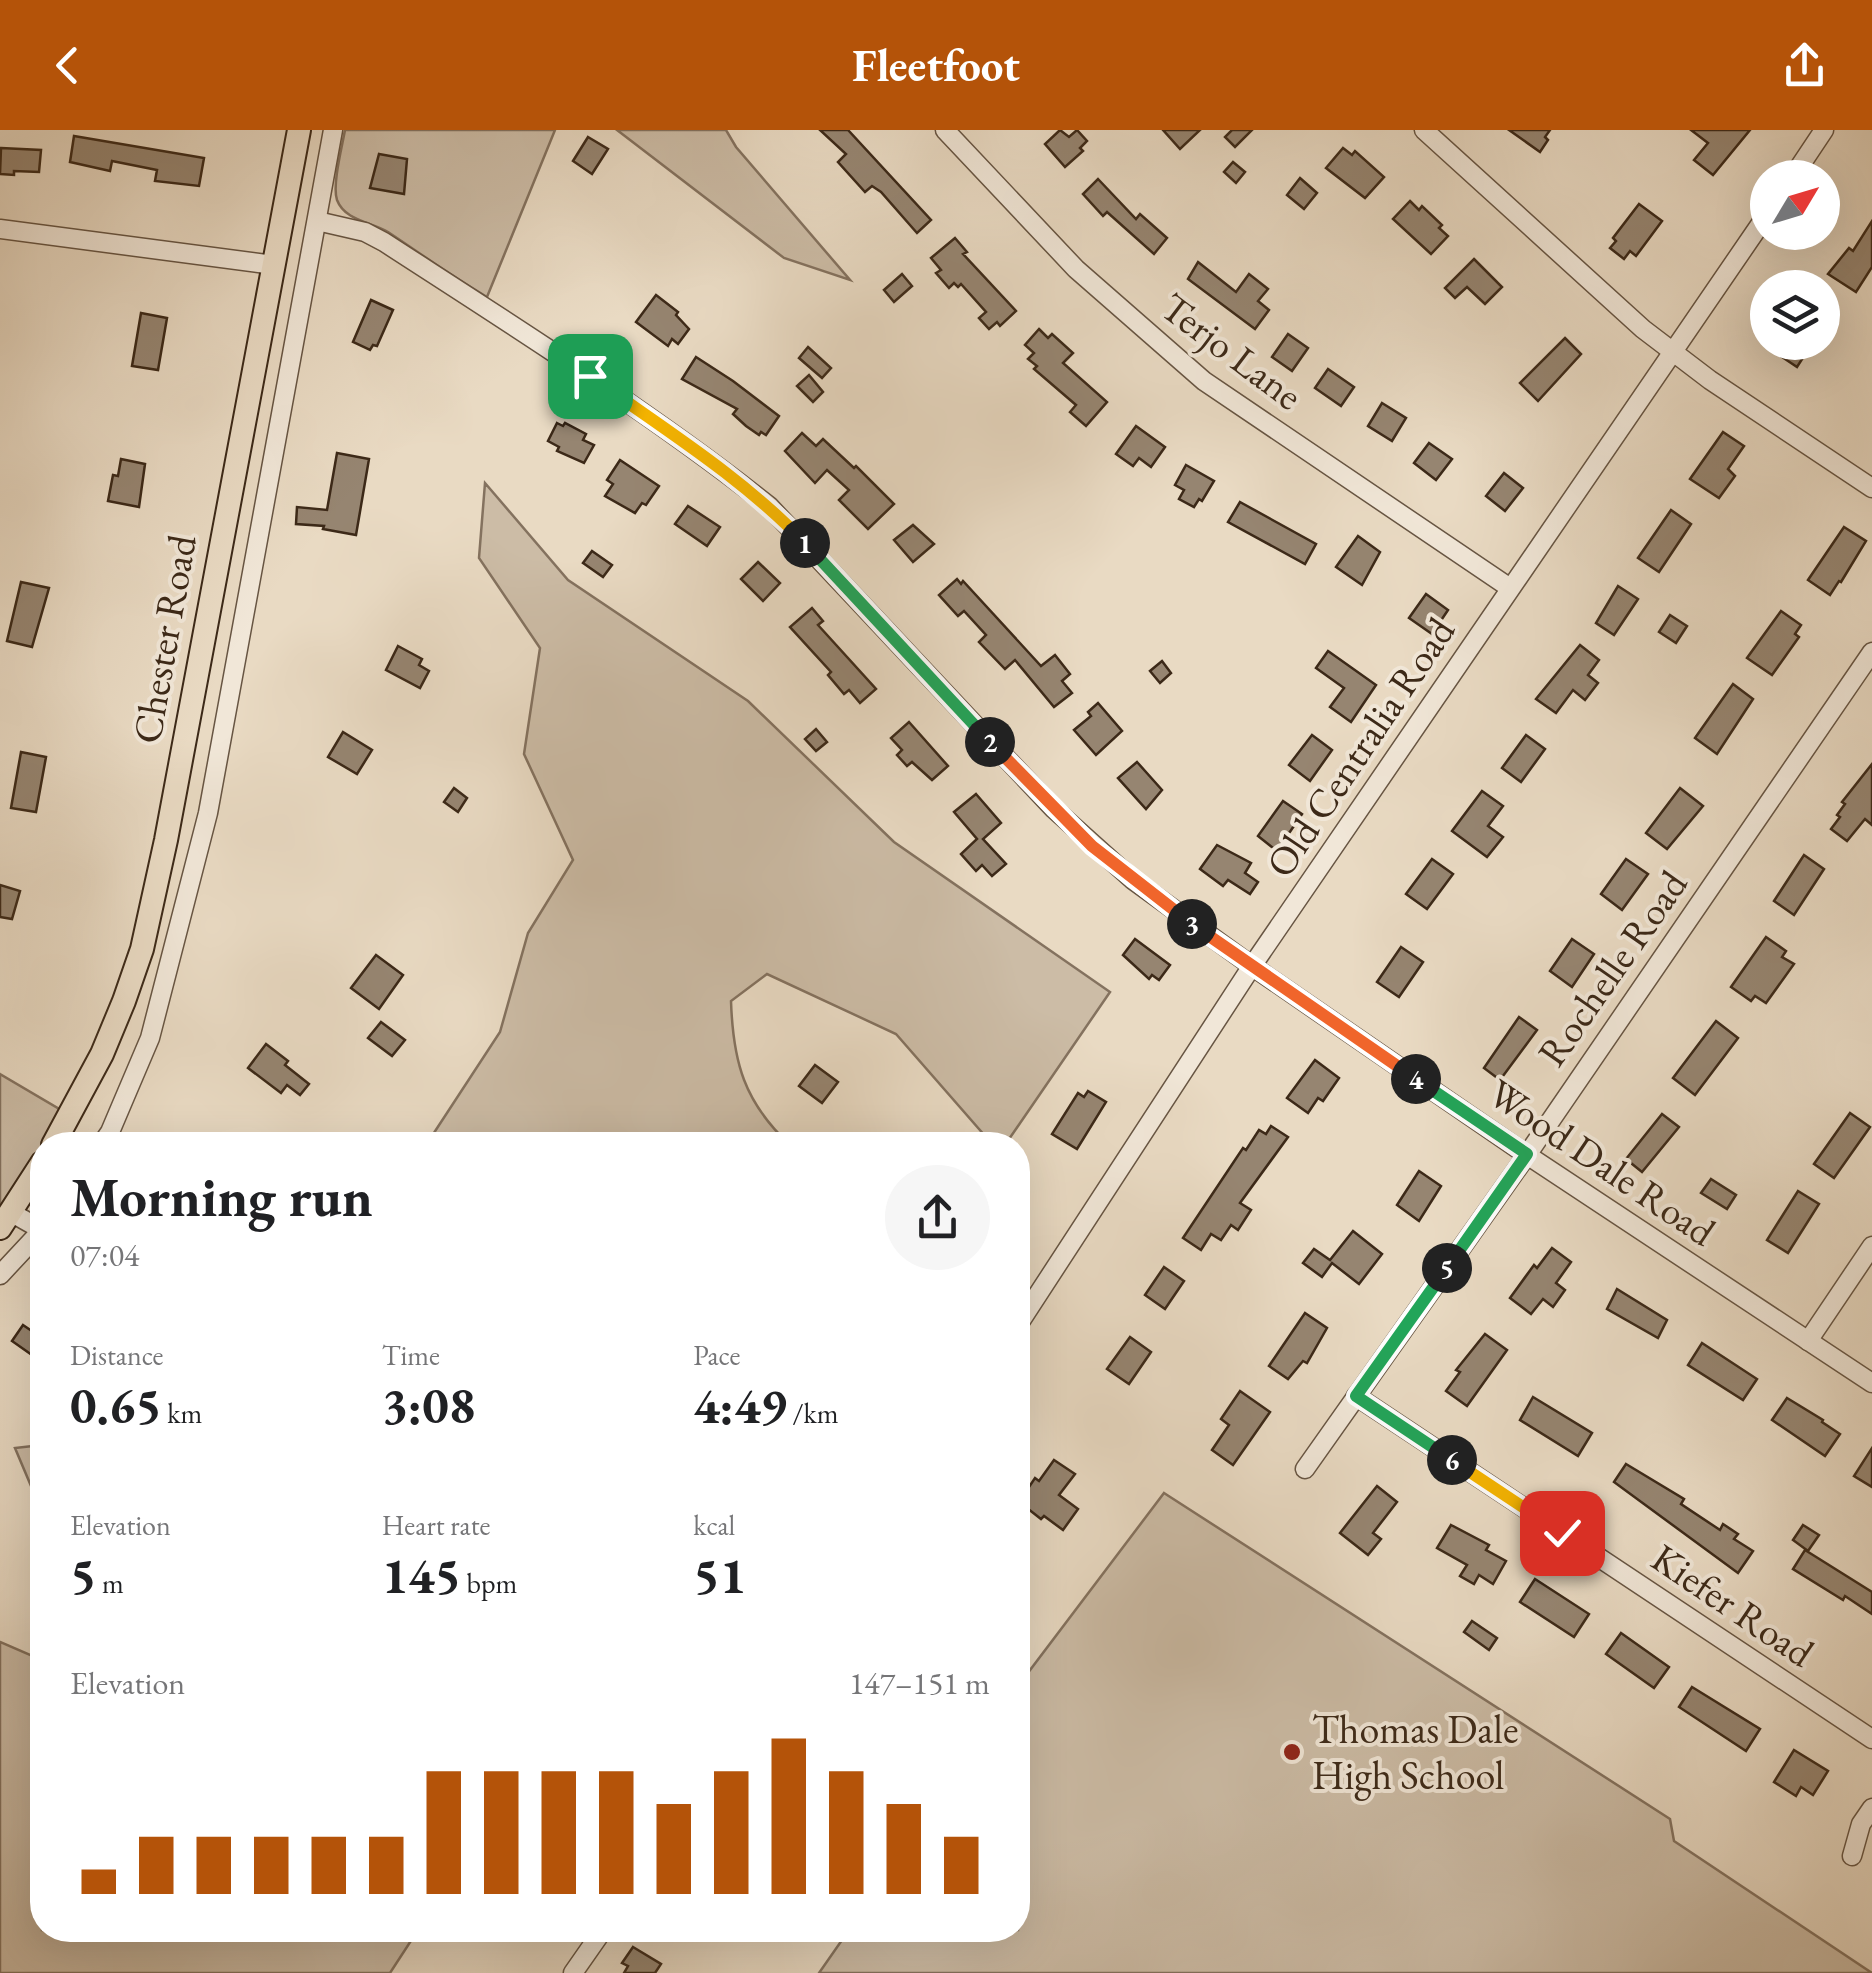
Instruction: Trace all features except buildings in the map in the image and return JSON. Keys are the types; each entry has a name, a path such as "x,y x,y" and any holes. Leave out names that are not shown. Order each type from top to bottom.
{"main road":[{"name":"Chester Road","path":"60,1132 102,1054 142,949 166,840 299,130"},
{"path":"6,1221 30,1182"}],"street":[{"name":"Chester Road","path":"110,1132 150,1038 208,814 334,130"},
{"name":"Terjo Lane","path":"945,130 1076,269 1204,382 1510,588"},
{"path":"1804,160 1824,130"},
{"path":"1429,132 1643,329 1872,488"},
{"name":"Wood Dale Road","path":"318,221 365,232 400,252 590,376 770,506 1054,809 1133,880 1527,1154 1872,1383"},
{"path":"0,229 274,265"},
{"name":"Old Centralia Road","path":"1030,1307 1252,966 1750,239"},
{"name":"Rochelle Road","path":"1305,1469 1872,652"},
{"path":"0,1275 30,1243"},
{"path":"1808,1341 1872,1246"},
{"name":"Kiefer Road","path":"1356,1396 1872,1739"},
{"path":"1852,1856 1861,1824 1872,1808"},
{"path":"573,1973 595,1942"}],"shaded area":[{"path":"345,130 555,130 487,297 388,232 352,217 341,207 336,185"},
{"path":"617,130 726,130 736,147 850,280 784,258"},
{"path":"485,483 568,580 748,701 894,842 1110,992 1014,1132 982,1132 896,1034 767,974 731,1001 744,1080 777,1132 435,1132 500,1032 528,933 573,860 524,754 540,648 479,558"},
{"path":"0,1074 66,1113 54,1132 30,1132 30,1169 0,1215"},
{"path":"30,1446 30,1484 15,1448"},
{"name":"Thomas Dale High School","path":"1164,1493 1670,1819 1674,1841 1872,1973 819,1973 841,1942 1030,1942 1030,1670"},
{"path":"0,1642 30,1655 30,1942 410,1942 390,1973 0,1973"}],"place":[{"name":"Thomas Dale High School","path":"1292,1752"}],"route":[{"path":"590,376 770,506 1092,846 1175,913 1527,1154 1356,1396 1562,1533"}]}
